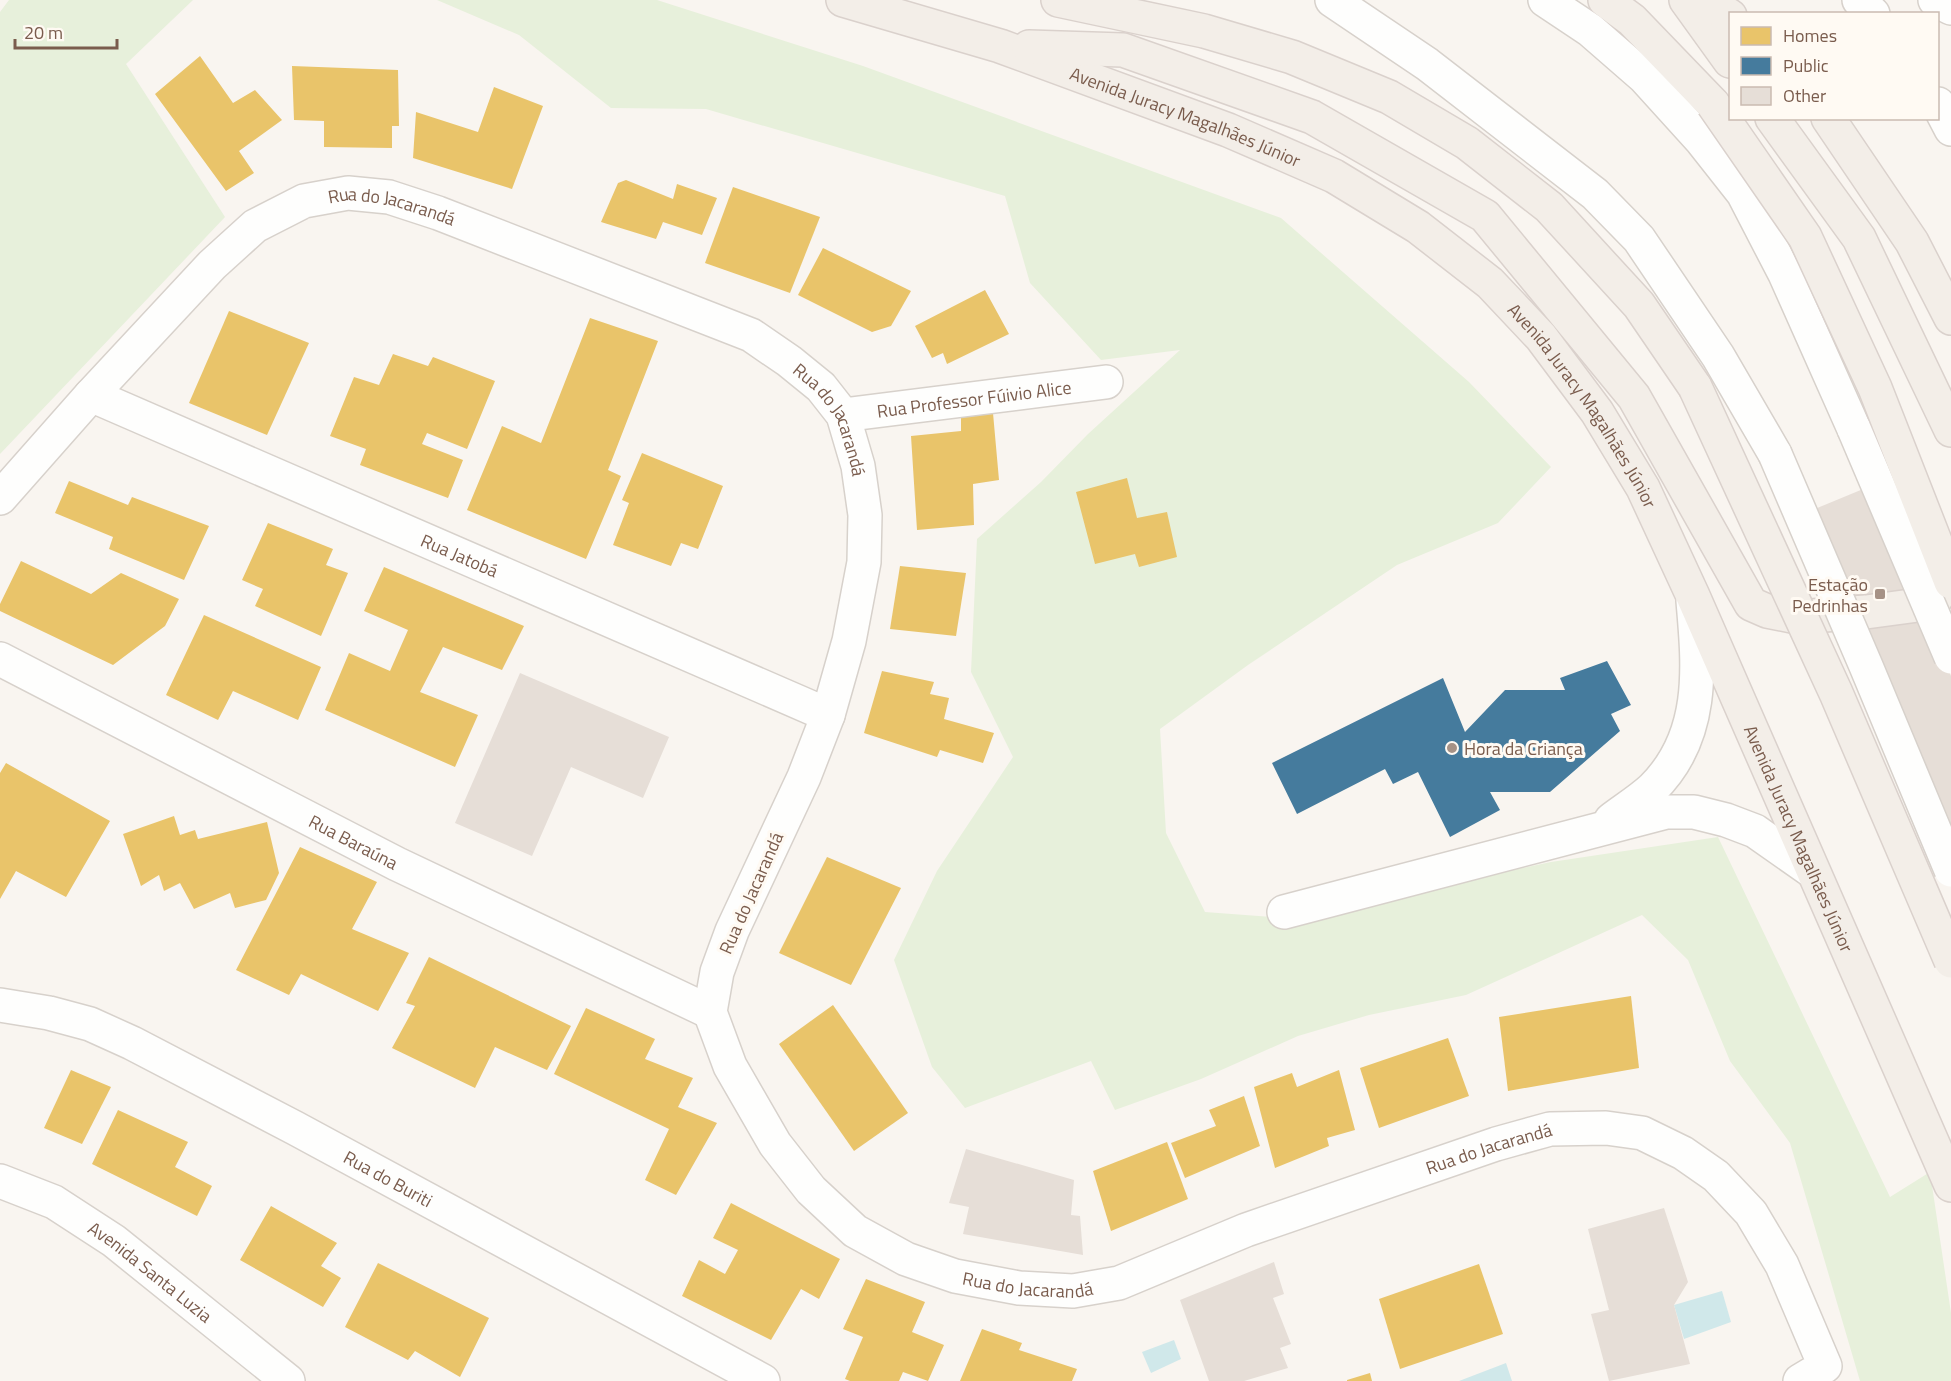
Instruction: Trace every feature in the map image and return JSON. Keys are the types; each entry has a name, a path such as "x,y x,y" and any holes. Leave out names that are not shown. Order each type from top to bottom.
{"main road":[{"name":"Avenida Juracy Magalhães Júnior","path":"843,0 1000,46 1228,130 1334,176 1418,227 1490,283 1541,337 1597,412 1643,488 1693,596 1951,1185"},
{"path":"1058,0 1204,31 1292,57 1389,98 1467,143 1549,207 1639,305 1695,387 1836,693 1951,961"},
{"path":"1605,0 1632,20 1713,104 1805,237 1875,388 1951,582"},
{"path":"1686,0 1729,58"},
{"path":"1704,0 1729,15"},
{"path":"1000,46 1123,51 1312,117 1485,216 1634,397 1751,604 1767,611 1797,617 1874,612 1933,603 1951,576"},
{"path":"1773,120 1859,238 1951,430"},
{"path":"1829,120 1912,242 1951,318"}],"street":[{"path":"1332,0 1427,64 1595,194 1639,239 1718,356 1775,454 1951,870"},
{"path":"1859,0 1871,12"},
{"path":"1935,0 1951,8"},
{"path":"1546,1 1590,30 1644,76 1702,141 1743,194 1805,317 1951,657"},
{"path":"1939,106 1951,129"},
{"name":"Rua do Jacarandá","path":"0,498 91,395 212,266 255,226 304,201 348,193 389,197 438,213 751,335 821,387 843,415 858,466 866,515 864,562 849,641 828,715 804,777 732,931 717,972 710,1012 730,1066 775,1144 812,1190 855,1231 906,1259 955,1276 1019,1288 1073,1291 1119,1283 1246,1230 1496,1144 1550,1129 1606,1128 1642,1133 1683,1154 1716,1176 1751,1213 1782,1265 1813,1374"},
{"name":"Rua Professor Fúivio Alice","path":"843,415 1106,382"},
{"name":"Rua Jatobá","path":"91,395 828,715"},
{"path":"1598,829 1651,789 1674,761 1690,729 1698,657 1693,596"},
{"name":"Rua Baraúna","path":"0,659 397,864 710,1012"},
{"path":"1284,912 1666,812 1694,812 1726,820 1755,831 1812,871"},
{"name":"Rua do Buriti","path":"0,1005 49,1013 90,1024 132,1043 295,1128 763,1381"},
{"name":"Avenida Santa Luzia","path":"0,1181 54,1202 114,1241 288,1381"}],"green space":[{"path":"9,0 193,0 126,64 225,217 0,454 0,12"},
{"path":"437,0 657,0 863,66 1281,218 1469,382 1551,467 1498,523 1397,565 1248,665 1160,729 1166,833 1205,912 1286,918 1551,862 1718,837 1890,1197 1930,1172 1951,1313 1951,1381 1860,1381 1790,1143 1730,1061 1688,960 1642,915 1466,995 1369,1015 1298,1036 1201,1079 1115,1110 1091,1061 965,1108 932,1067 894,960 937,871 1013,757 971,672 977,539 1041,482 1088,434 1180,350 1101,360 1030,283 1005,196 706,109 611,108 519,35"}],"water":[{"path":"1722,1291 1731,1322 1684,1339 1674,1305"},
{"path":"1174,1340 1181,1359 1151,1373 1142,1352"},
{"path":"1506,1363 1512,1381 1459,1381"}],"building: Homes":[{"path":"200,56 233,103 255,90 282,120 239,151 254,173 226,191 155,94"},
{"path":"292,66 398,70 399,126 392,126 392,148 324,147 324,121 294,120"},
{"path":"494,87 543,106 512,189 413,158 416,112 478,132"},
{"path":"626,180 673,199 677,184 717,198 702,235 663,222 656,239 601,222 618,183"},
{"path":"733,187 820,217 790,293 705,263"},
{"path":"823,248 911,291 891,326 872,332 798,295"},
{"path":"985,290 1009,334 947,364 943,353 932,358 915,326"},
{"path":"229,311 309,343 267,435 189,403"},
{"path":"590,318 658,341 608,470 621,476 586,559 467,510 502,426 541,443"},
{"path":"393,354 428,366 433,357 495,381 467,449 427,433 422,444 463,460 448,498 360,465 366,449 330,436 354,377 379,385"},
{"path":"993,413 999,480 973,484 974,525 917,530 911,436 961,431 961,415"},
{"path":"642,453 723,486 698,549 681,543 671,566 613,545 629,503 622,500"},
{"path":"1127,478 1137,518 1167,512 1177,557 1139,567 1135,554 1095,564 1076,492"},
{"path":"69,481 128,505 132,497 209,526 184,580 109,549 113,537 55,513"},
{"path":"268,523 333,549 326,565 348,573 321,636 255,606 263,589 242,580"},
{"path":"21,561 91,594 121,573 179,599 165,626 113,665 0,611 0,604"},
{"path":"900,566 966,573 956,636 890,629"},
{"path":"384,567 524,626 502,670 443,647 420,692 478,715 455,767 325,710 349,653 390,671 408,630 364,611"},
{"path":"204,615 321,667 298,720 233,691 218,720 166,695"},
{"path":"882,671 934,682 930,694 949,698 944,719 994,733 983,763 940,750 937,757 864,733"},
{"path":"6,763 110,821 66,897 16,871 0,899 0,773"},
{"path":"174,816 180,835 195,830 198,839 267,822 279,873 266,900 235,908 230,893 194,909 180,883 164,891 159,875 141,886 123,834"},
{"path":"300,847 377,882 352,929 409,953 378,1011 301,974 289,995 236,970"},
{"path":"827,857 901,888 851,985 779,953"},
{"path":"429,957 571,1026 547,1070 495,1047 475,1088 392,1048 415,1006 406,1003"},
{"path":"1631,996 1639,1068 1508,1091 1499,1017"},
{"path":"833,1005 908,1113 854,1151 779,1044"},
{"path":"586,1008 655,1039 645,1059 693,1078 678,1107 717,1123 676,1195 645,1180 669,1129 554,1074"},
{"path":"1448,1038 1469,1096 1379,1128 1360,1068"},
{"path":"71,1070 111,1087 82,1144 44,1128"},
{"path":"1339,1070 1355,1130 1327,1138 1329,1146 1275,1168 1254,1087 1292,1073 1297,1087"},
{"path":"1244,1096 1260,1146 1185,1178 1171,1143 1216,1126 1209,1110"},
{"path":"118,1110 188,1142 175,1167 212,1186 197,1216 92,1164"},
{"path":"1167,1142 1188,1199 1111,1231 1093,1171"},
{"path":"731,1203 840,1259 819,1299 801,1289 771,1340 682,1296 699,1260 725,1274 738,1250 713,1238"},
{"path":"271,1206 337,1243 321,1266 341,1278 323,1307 240,1260"},
{"path":"378,1263 489,1318 460,1377 415,1351 408,1360 345,1327"},
{"path":"1479,1264 1503,1334 1400,1369 1379,1299"},
{"path":"866,1279 925,1302 912,1332 944,1345 928,1381 903,1372 899,1381 850,1381 845,1379 863,1337 843,1329"},
{"path":"982,1329 1022,1343 1019,1350 1077,1369 1072,1381 960,1381"},
{"path":"1370,1373 1372,1381 1347,1381 1347,1380"}],"building: Public":[{"name":"Hora da Criança","path":"1607,661 1631,705 1611,714 1620,731 1550,792 1490,792 1500,810 1450,837 1418,772 1393,784 1385,769 1297,814 1272,763 1443,678 1465,732 1505,690 1565,690 1560,678"}],"building: Other":[{"name":"Estação Pedrinhas","path":"1868,487 1951,676 1951,835 1810,511"},
{"path":"520,673 669,737 643,798 571,767 532,856 455,823"},
{"path":"966,1149 1074,1180 1071,1215 1080,1216 1083,1255 963,1234 969,1207 949,1203"},
{"path":"1664,1208 1688,1282 1674,1305 1690,1364 1609,1381 1591,1314 1609,1310 1588,1229"},
{"path":"1274,1262 1284,1294 1273,1298 1291,1344 1280,1348 1288,1368 1244,1381 1209,1381 1180,1300"}],"place":[{"name":"Estação Pedrinhas","path":"1880,594"},
{"name":"Hora da Criança","path":"1452,748"}]}
